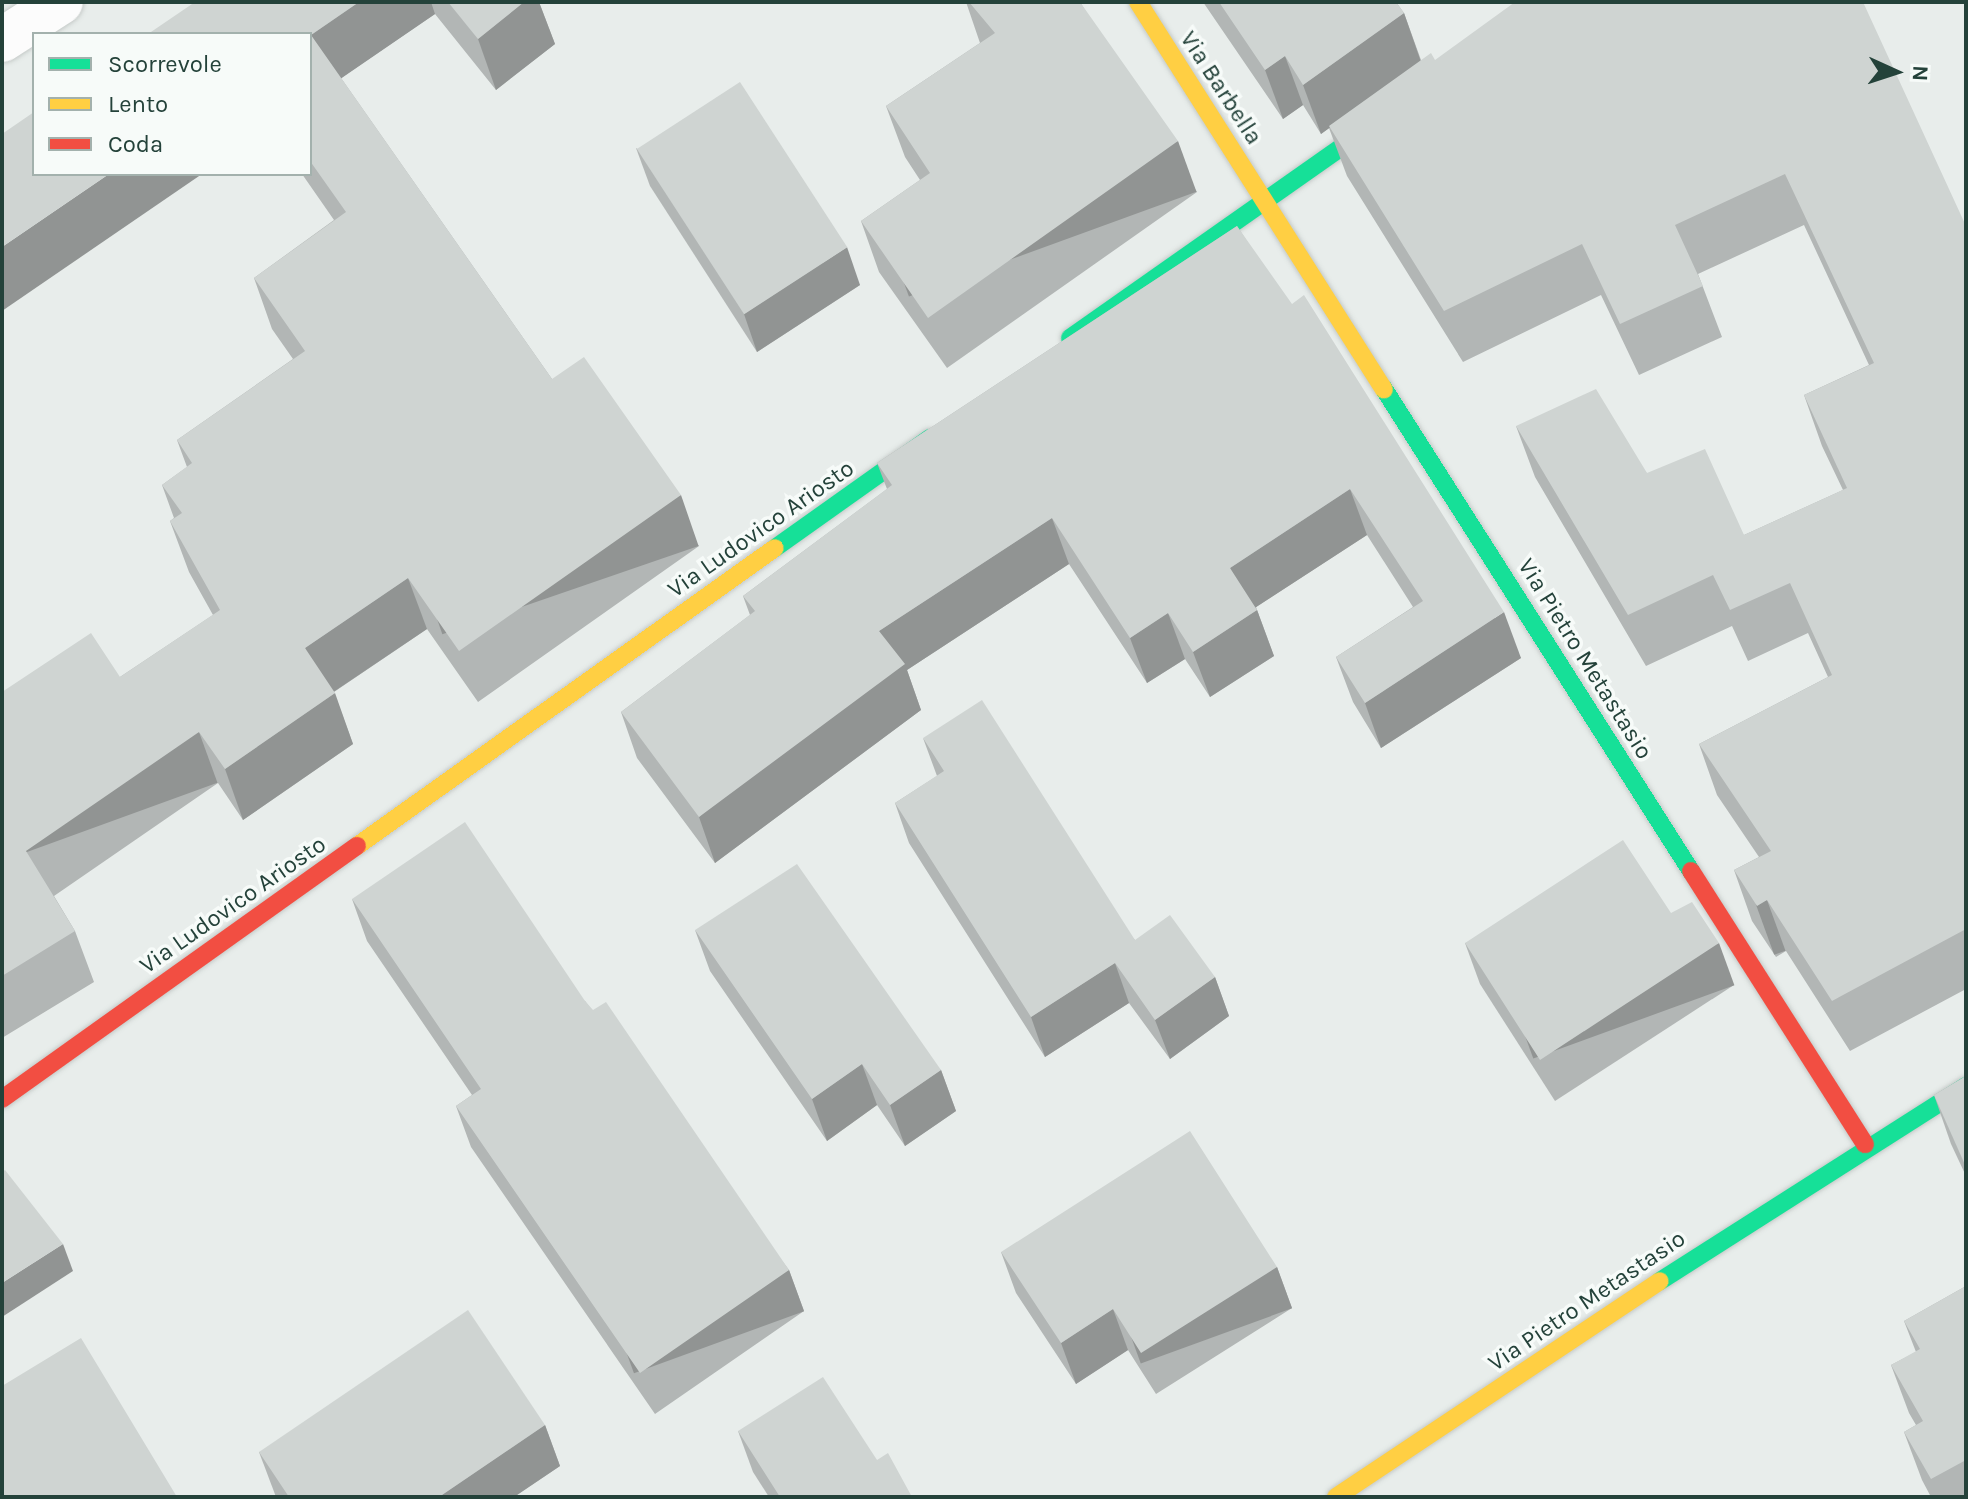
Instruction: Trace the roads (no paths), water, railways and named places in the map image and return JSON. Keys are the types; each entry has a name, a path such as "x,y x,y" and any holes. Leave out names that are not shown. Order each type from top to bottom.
{"street":[{"path":"2,40 61,2"},
{"name":"Via Barbella","path":"1138,2 1264,200"},
{"path":"1056,348 1407,101"},
{"name":"Via Pietro Metastasio","path":"1264,200 1865,1144"},
{"name":"Via Ludovico Ariosto","path":"2,1099 952,422"},
{"name":"Via Pietro Metastasio","path":"1336,1497 1865,1144 1966,1086"}]}
